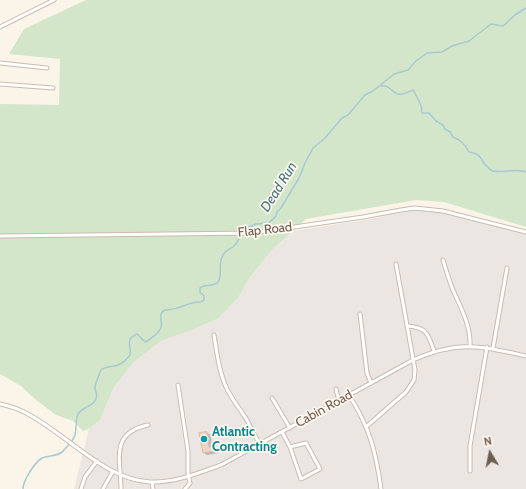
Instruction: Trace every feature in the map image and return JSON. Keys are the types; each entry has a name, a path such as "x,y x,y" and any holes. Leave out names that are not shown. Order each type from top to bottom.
{"lane":[{"path":"0,27 54,0"},
{"path":"0,63 47,68"},
{"path":"0,84 52,88"},
{"name":"Flap Road","path":"0,236 245,234 363,218 415,208 443,211 526,232"},
{"path":"443,260 453,290 464,315 470,339 470,346"},
{"path":"366,427 401,397 410,386 415,375 396,264"},
{"path":"493,348 507,268"},
{"path":"360,314 367,373 371,383"},
{"path":"407,326 414,326 426,331 434,351"},
{"path":"214,335 220,368 226,385 260,444"},
{"name":"Cabin Road","path":"0,404 28,413 113,471 138,480 152,482 173,480 221,466 413,360 434,351 452,347 470,346 493,348 526,356"},
{"path":"470,471 470,446 486,347"},
{"path":"178,385 188,451 189,485 185,489"},
{"path":"336,389 339,401"},
{"path":"349,395 366,427 376,457 382,489"},
{"path":"272,398 290,428"},
{"path":"121,489 118,462 122,441 133,430 148,425"},
{"path":"282,432 290,447 301,479 320,469 306,443 290,447"},
{"path":"81,489 85,477 97,461"},
{"path":"104,489 113,471"},
{"path":"152,482 153,489"}],"shaded area":[{"path":"414,210 441,211 526,234 526,489 74,489 89,429 100,420 114,387 134,362 161,341 192,330 219,318 238,298 250,277 273,249 293,231 365,220"}],"green space":[{"path":"86,0 526,0 526,227 444,202 416,200 306,219 273,249 250,277 238,298 219,318 192,330 161,341 134,362 114,387 100,420 89,429 83,431 73,421 56,415 36,400 21,386 0,374 0,104 59,105 60,59 9,54 24,29"}],"building":[{"name":"Atlantic Contracting","path":"207,432 209,447 214,446 215,451 203,453 199,433"}],"waterway":[{"name":"Dead Run","path":"23,489 27,477 39,460 59,454 72,441 75,435 78,414 82,409 95,402 97,396 95,387 101,370 118,365 128,358 130,355 129,343 133,336 137,334 145,342 154,336 161,327 161,314 165,310 174,309 204,300 204,296 200,292 200,288 214,285 218,282 220,276 220,263 224,253 235,245 243,230 256,224 269,223 276,216 277,212 299,178 313,148 325,138 342,118 348,115 365,95 373,91 394,74 408,70 416,61 427,53 442,52 452,46 469,41 491,24 503,26 515,15 526,8"},
{"path":"381,86 387,87 398,94 404,94 413,90 421,105 422,113 429,113 436,121 443,125 453,137 458,139 469,152 477,154 485,165 491,170 498,172 517,170 526,172"}],"place":[{"name":"Atlantic Contracting","path":"204,439"}]}
